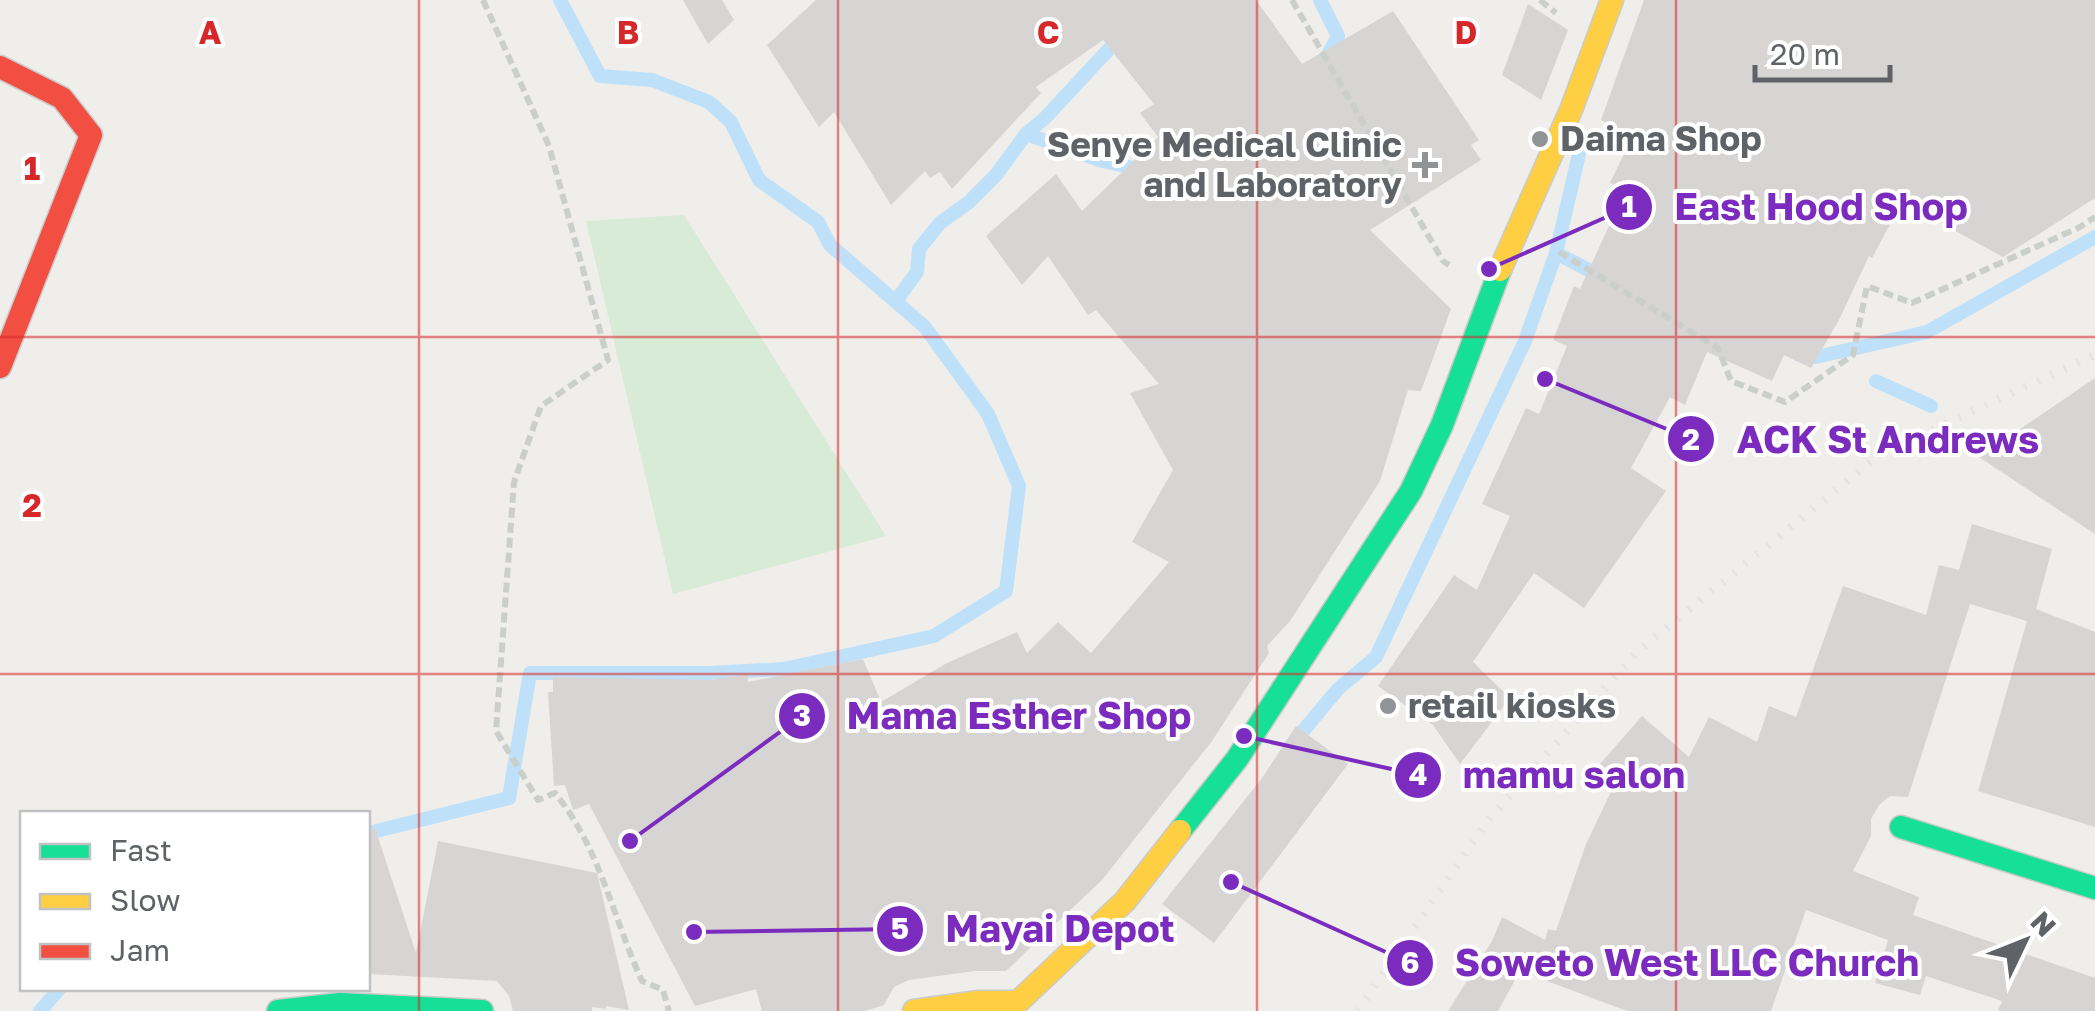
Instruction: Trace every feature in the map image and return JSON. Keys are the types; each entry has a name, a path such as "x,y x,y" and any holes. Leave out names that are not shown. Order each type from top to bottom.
{"street":[{"path":"914,1011 979,1002 1018,1002 1109,917 1237,759 1411,491 1442,425 1492,289 1571,110 1612,0"},
{"path":"0,67 62,98 91,136 74,188 0,367"},
{"path":"1901,827 2095,888"},
{"path":"278,1011 340,1004 482,1011"}],"path":[{"path":"483,0 550,146 608,360 541,406 514,482 496,730 538,800 555,794 577,820 642,981 664,990 669,1011"},
{"path":"1292,0 1442,261 1492,289"},
{"path":"1520,228 1718,348 1731,381 1785,402 1853,356 1867,286 1912,304 2095,217"}],"green space":[{"path":"684,215 886,536 673,594 586,221"}],"building":[{"path":"683,0 722,0 734,20 708,44"},
{"path":"816,0 1256,0 1302,64 1393,11 1479,140 1471,145 1481,160 1370,230 1451,309 1421,391 1408,390 1380,481 1290,621 1267,646 1269,653 1212,741 1102,880 1006,971 909,980 894,987 884,1005 865,1011 762,1011 756,989 695,1006 589,804 573,810 565,785 554,786 548,692 553,692 553,677 711,680 748,674 748,682 863,659 881,702 947,663 1017,632 1027,653 1058,622 1091,653 1169,562 1132,542 1173,470 1130,393 1159,384 1096,310 1088,315 1048,256 1022,285 986,236 1056,174 1082,211 1158,137 1140,113 1154,104 1103,40 1036,87 1041,93 952,189 940,172 930,178 925,171 891,205 834,112 819,127 767,45"},
{"path":"1644,0 2095,0 2095,198 2003,257 1902,202 1811,368 1784,355 1772,381 1707,352 1685,405 1670,397 1631,468 1666,491 1584,608 1534,573 1473,662 1510,698 1460,764 1433,725 1378,686 1454,575 1477,590 1510,516 1482,504 1526,408 1539,414 1567,346 1553,340 1574,286 1580,289 1626,189 1610,183 1633,135 1601,120"},
{"path":"1528,4 1568,30 1541,100 1502,75"},
{"path":"2095,378 2095,534 1979,457"},
{"path":"1972,524 2052,549 2036,609 2095,632 2095,827 1978,791 2027,621 1970,604 1908,797 1890,796 1879,805 1871,819 1871,836 1853,871 1919,897 1913,915 2095,978 2095,1011 1998,1011 2002,1001 1926,976 1920,995 1875,983 1888,940 1806,910 1771,1011 1627,1011 1520,971 1498,1011 1448,1011 1492,941 1502,917 1545,940 1548,929 1556,931 1586,844 1617,779 1600,764 1642,716 1689,757 1709,717 1757,742 1769,706 1796,717 1843,586 1926,615 1939,565 1959,570"},
{"path":"1296,726 1348,764 1214,943 1162,904 1262,778"},
{"path":"375,828 416,953 438,841 597,873 629,1010 606,1006 592,1007 592,1011 513,1011 509,996 497,981 370,974 370,829"}],"waterway":[{"path":"370,833 509,798 530,673 784,669 934,636 1006,591 1019,486 988,414 925,327 830,245 818,222 759,180 731,122 709,102 652,80 600,76 560,0"},
{"path":"1320,0 1338,36 1324,62"},
{"path":"1026,134 1122,35"},
{"path":"896,301 917,272 919,249 940,223 996,175 1026,134 1099,160 1142,170"},
{"path":"1293,743 1338,689 1376,657 1525,341 1556,253 1580,150"},
{"path":"1799,355 1816,357 1927,332 2095,237"},
{"path":"1556,253 1604,278"},
{"path":"1876,381 1931,406"},
{"path":"1975,441 2003,462"},
{"path":"40,1011 57,991"}],"railway":[{"path":"1358,1011 1485,824 1638,651 1883,452 2095,355"}],"traffic: fast":[{"path":"1180,831 1237,759 1411,491 1442,425 1500,270"},
{"path":"1901,827 2095,888"},
{"path":"278,1011 340,1004 482,1011"}],"traffic: slow":[{"path":"1500,270 1571,110 1612,0"},
{"path":"914,1011 979,1002 1018,1002 1125,901 1180,831"}],"traffic: jam":[{"path":"0,67 62,98 91,135 0,367"}],"place":[{"name":"Daima Shop","path":"1540,139"},
{"name":"Senye Medical Clinic and Laboratory","path":"1425,165"},
{"name":"East Hood Shop","path":"1489,269"},
{"name":"ACK St Andrews","path":"1545,379"},
{"name":"retail kiosks","path":"1388,706"},
{"name":"mamu salon","path":"1244,736"},
{"name":"Mama Esther Shop","path":"630,841"},
{"name":"Soweto West LLC Church","path":"1231,882"},
{"name":"Mayai Depot","path":"694,932"}]}
